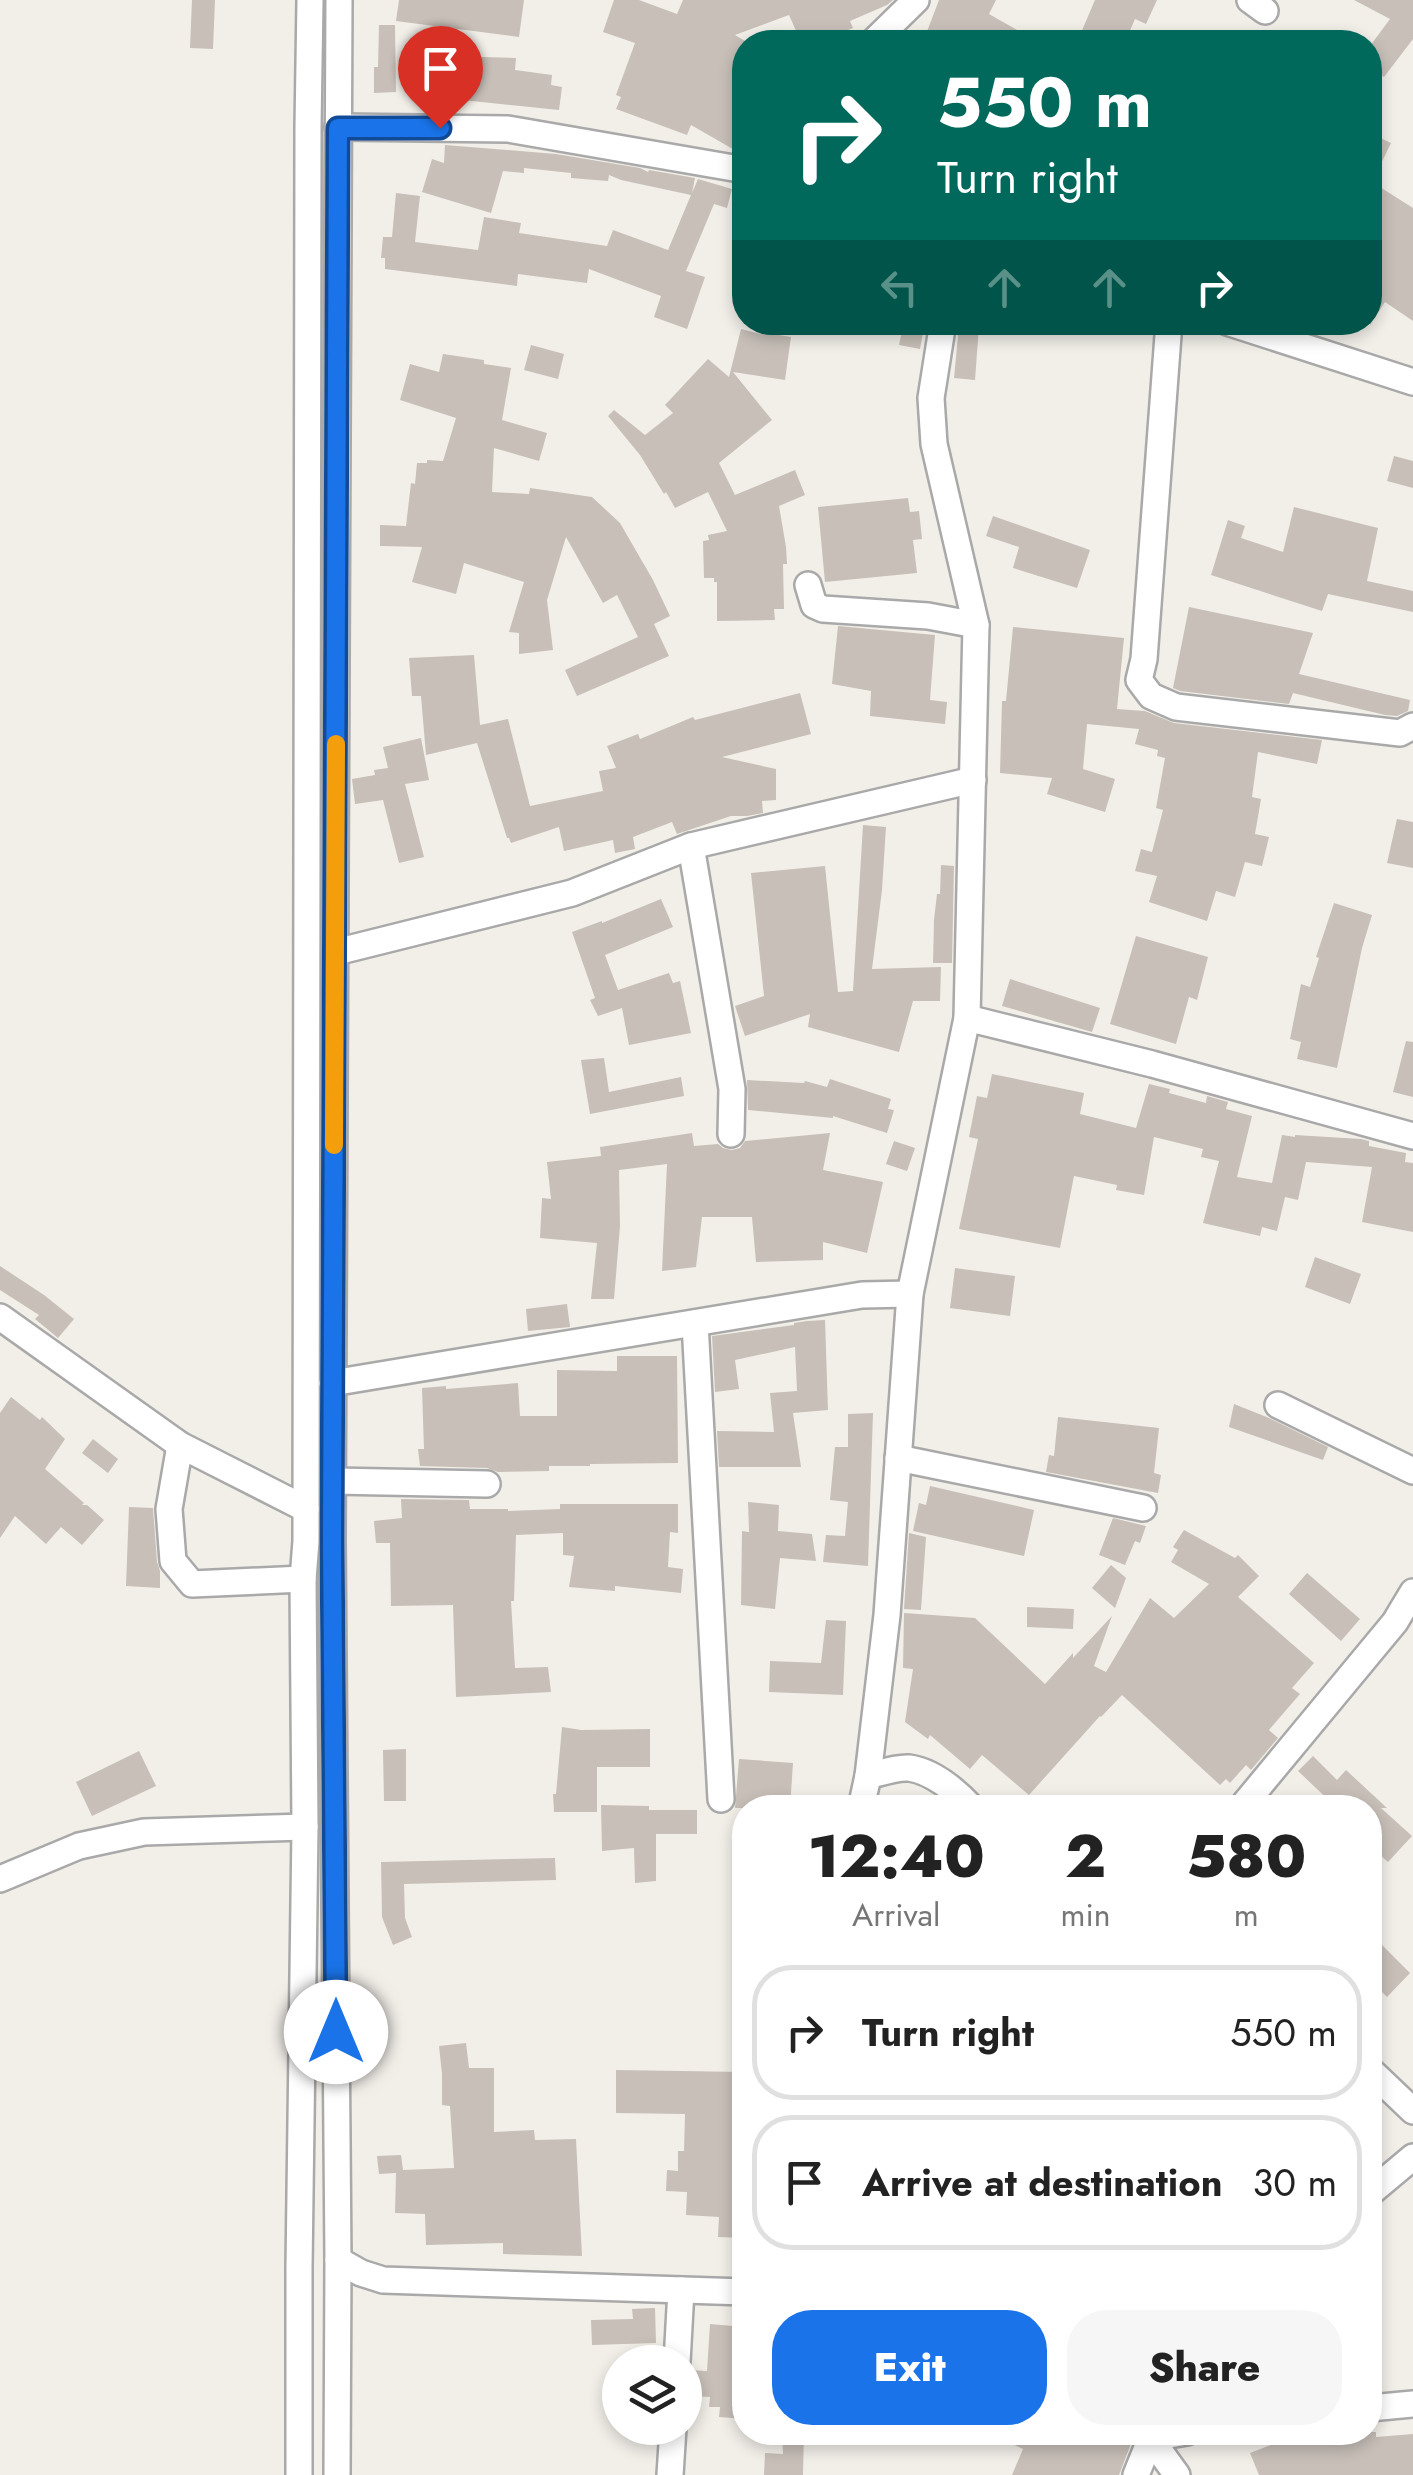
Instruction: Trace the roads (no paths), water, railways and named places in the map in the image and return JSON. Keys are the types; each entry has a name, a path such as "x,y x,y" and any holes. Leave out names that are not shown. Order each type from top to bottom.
{"street":[{"path":"298,2475 306,1828 303,1579 310,0"},
{"path":"337,2475 332,1383 339,0"},
{"path":"885,30 916,0"},
{"path":"338,128 508,129 732,168"},
{"path":"864,1795 887,1615 910,1294 967,1018 976,625 934,444 931,398 941,335"},
{"path":"1168,335 1144,659 1139,680 1151,696 1176,707 1400,733 1413,726"},
{"path":"1267,335 1413,382"},
{"path":"808,584 814,605 823,610 928,616 976,625"},
{"path":"336,952 572,894 691,846 973,780"},
{"path":"691,846 732,1089 732,1134"},
{"path":"967,1018 1413,1136"},
{"path":"332,1383 862,1296 910,1294"},
{"path":"0,1317 180,1445 306,1509"},
{"path":"695,1324 722,1799"},
{"path":"1278,1405 1413,1471"},
{"path":"180,1445 170,1509 173,1560 192,1584 303,1579"},
{"path":"898,1458 1142,1508"},
{"path":"333,1481 487,1484"},
{"path":"1251,1795 1395,1622 1413,1592"},
{"path":"868,1776 906,1768 928,1774 958,1795"},
{"path":"0,1879 79,1846 144,1832 306,1828"},
{"path":"1382,2081 1413,2111"},
{"path":"1382,2182 1413,2156"},
{"path":"338,2260 383,2280 732,2292"},
{"path":"678,2345 681,2290"},
{"path":"1382,2407 1413,2404"},
{"path":"670,2475 672,2445"},
{"path":"1136,2475 1145,2445"},
{"path":"1155,2445 1177,2475"}]}
